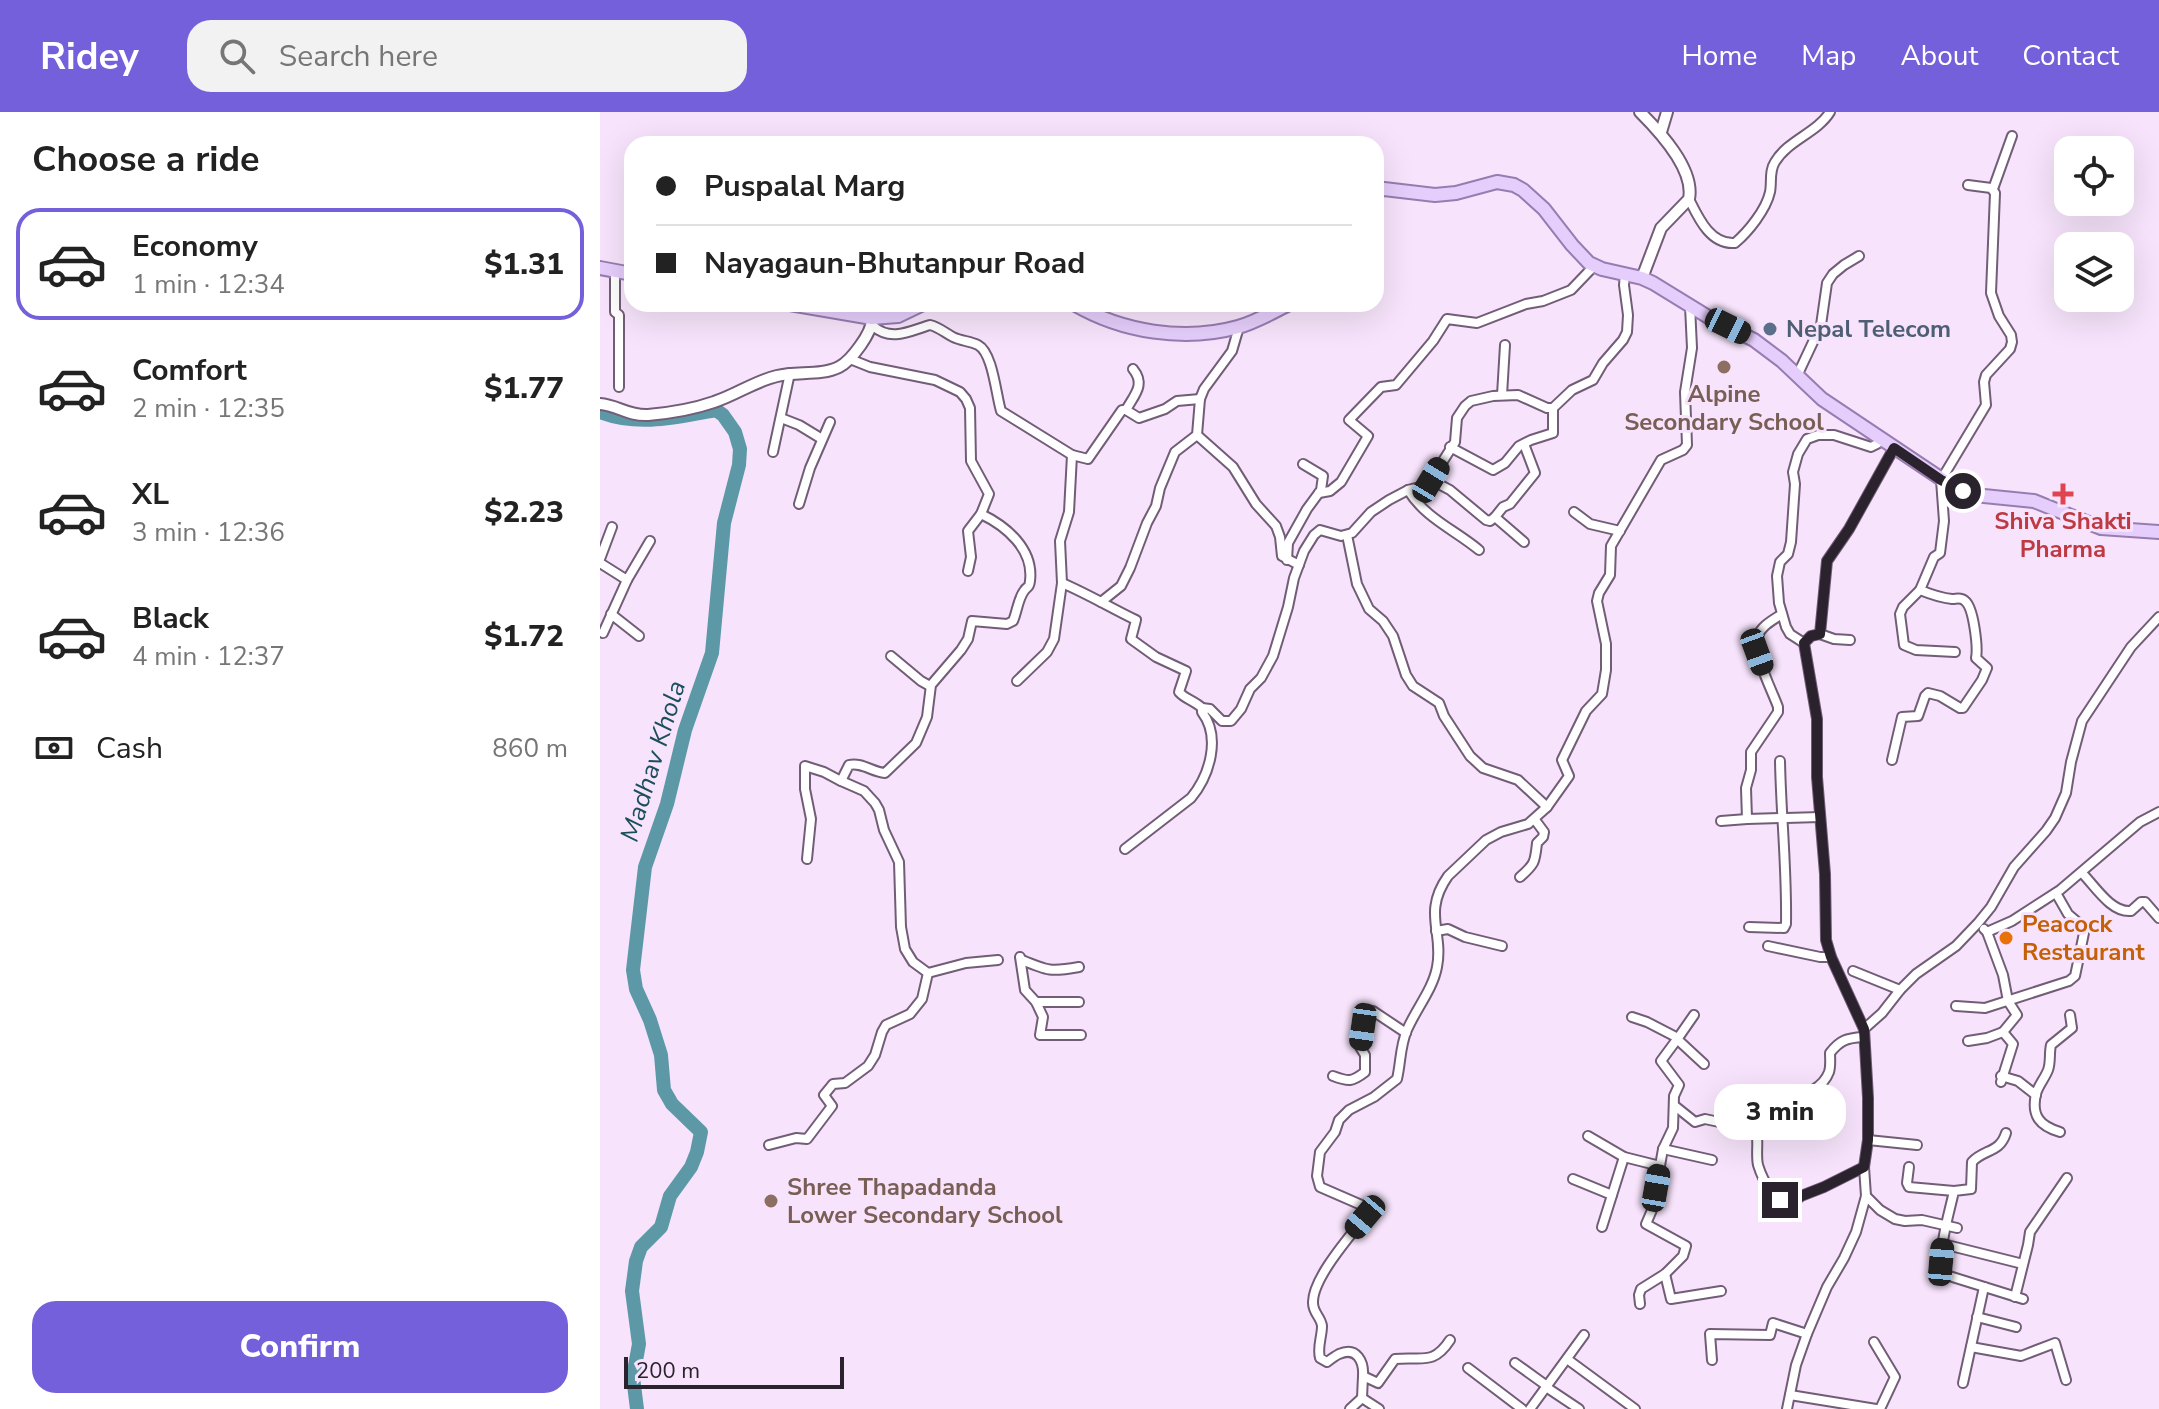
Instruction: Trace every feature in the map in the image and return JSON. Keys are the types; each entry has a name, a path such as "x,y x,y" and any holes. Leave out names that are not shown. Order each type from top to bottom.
{"main road":[{"path":"1384,189 1435,195 1497,182 1514,185 1544,209 1580,255 1594,266 1653,283 1754,340 1822,399 1941,480 1972,494 2034,501 2101,528 2159,532"},
{"path":"600,268 624,273"},
{"path":"826,312 872,322 906,312"},
{"path":"1089,312 1102,319 1142,330 1188,333 1239,327 1272,312"}],"street":[{"path":"1640,112 1661,132 1674,151 1686,175 1689,199 1699,220 1719,241 1735,243 1767,199 1774,162 1798,139 1818,126 1830,112"},
{"path":"1661,132 1667,112"},
{"path":"1955,652 1916,650 1904,645 1900,614 1920,590 1934,557 1940,553 1944,521 1941,480 1986,405 1986,375 2010,349 2012,342 1991,293 1997,199 1993,189 2012,136"},
{"path":"1968,185 1993,189"},
{"path":"1642,278 1661,228 1689,199"},
{"path":"1797,376 1821,325 1827,283 1833,274 1859,256"},
{"path":"1319,493 1330,491 1341,482 1368,436 1349,420 1381,387 1396,385 1447,319 1477,323 1526,304 1543,301 1571,290 1594,266"},
{"path":"615,271 615,312 619,315 619,387"},
{"path":"1202,708 1210,709 1222,721 1231,721 1236,717 1247,694 1261,678 1273,656 1294,578 1314,535 1320,530 1341,536 1352,533 1371,512 1431,480 1456,437 1457,418 1465,406 1477,398 1518,395 1553,408 1572,390 1593,380 1627,332 1625,274"},
{"path":"1350,1409 1362,1398 1363,1364 1352,1354 1340,1354 1327,1362 1320,1358 1322,1325 1313,1309 1314,1294 1335,1256 1365,1217 1367,1209 1320,1187 1317,1176 1319,1157 1343,1115 1397,1079 1400,1051 1406,1033 1436,971 1438,953 1434,911 1448,876 1493,836 1535,820 1569,776 1562,760 1581,719 1602,694 1606,644 1597,601 1610,575 1611,546 1661,460 1680,452 1687,445 1685,392 1692,348 1690,306"},
{"path":"600,404 631,414 672,412 717,401 752,384 790,373 827,371 838,367 850,359 872,322 887,335 898,335 930,325 981,347 986,354 1001,411 1072,455 1088,459 1122,410 1126,410 1140,380 1133,369"},
{"path":"1101,602 1121,586 1130,568 1175,452 1195,439 1200,399 1232,351 1239,327"},
{"path":"1502,395 1505,345"},
{"path":"850,359 870,367 944,383 966,399 971,417 971,461 989,494 981,514 968,531 971,557 968,571"},
{"path":"773,452 790,373"},
{"path":"1126,410 1139,418 1165,409 1177,401 1200,399"},
{"path":"1450,447 1493,470 1505,463 1519,446 1553,433 1553,408"},
{"path":"781,418 822,439"},
{"path":"799,504 810,468 830,422"},
{"path":"1197,435 1233,467 1280,537 1280,553 1299,565"},
{"path":"1787,1409 1796,1365 1807,1334 1856,1232 1866,1196 1864,1167 1868,1140 1868,1098 1864,1033 1826,940 1817,719 1804,643 1790,634 1782,614 1777,576 1780,562 1788,554 1791,542 1793,472 1798,454 1807,439 1834,435 1871,447 1881,439"},
{"path":"1431,480 1450,490 1490,521 1510,504 1535,473 1524,444"},
{"path":"1820,634 1827,561 1849,529 1894,448"},
{"path":"1017,681 1047,652 1054,639 1062,583 1060,541 1069,512 1072,455"},
{"path":"1287,560 1288,543 1319,493 1323,476 1303,464"},
{"path":"1408,490 1415,502 1479,550"},
{"path":"1574,512 1590,524 1620,531"},
{"path":"841,781 849,765 858,764 885,773 913,748 927,717 930,686 961,650 968,639 972,621 1010,624 1029,585 1029,564 1026,553 1001,525 981,514"},
{"path":"1495,517 1524,542"},
{"path":"612,527 600,563 627,580"},
{"path":"1347,535 1357,584 1369,609 1383,621 1393,636 1406,675 1413,686 1439,703 1470,756 1483,768 1518,780 1547,807"},
{"path":"603,633 627,580 650,541"},
{"path":"1062,583 1136,620 1131,639 1154,656 1186,671 1179,692 1202,708 1212,731 1212,744 1200,788 1125,849"},
{"path":"1892,760 1902,717 1918,716 1928,693 1963,708 1987,668 1976,658 1977,643 1965,601 1920,590"},
{"path":"611,614 639,636"},
{"path":"1747,819 1746,788 1751,770 1751,752 1778,712 1757,652 1757,638 1764,627 1782,614"},
{"path":"1747,1128 1765,1110 1810,1091 1824,1081 1830,1069 1830,1053 1839,1041 1864,1033 1916,974 1956,946 1991,907 2014,867 2055,818 2066,793 2082,721 2131,647 2159,617"},
{"path":"1804,643 1811,636 1820,634 1850,640"},
{"path":"891,656 930,686"},
{"path":"1749,927 1784,928 1786,924 1787,885 1780,761"},
{"path":"807,859 812,832 805,789 805,766 868,793 879,810 884,830 899,862 901,927 905,949 913,962 928,973"},
{"path":"1987,932 2012,921 2056,893 2140,822 2159,812"},
{"path":"1721,821 1820,817"},
{"path":"1520,877 1534,864 1537,843 1543,837 1544,832 1535,820"},
{"path":"2082,873 2122,911 2127,913 2145,902 2159,918"},
{"path":"1956,1006 1985,1008 2069,981 2075,976 2084,933 2056,893"},
{"path":"1968,1041 2003,1032 2017,1017 2008,1001 2003,975 1987,932 1978,923"},
{"path":"1436,931 1448,929 1465,937 1502,946"},
{"path":"1768,946 1831,957"},
{"path":"1079,967 1047,971 1021,958 1025,990 1036,1002 1043,1017 1040,1035 1081,1035"},
{"path":"928,973 966,963 998,960"},
{"path":"1853,971 1900,990"},
{"path":"769,1145 796,1138 807,1139 832,1106 824,1095 833,1084 845,1083 868,1066 886,1025 910,1014 922,999 928,973"},
{"path":"1036,1002 1079,1002"},
{"path":"1333,1076 1347,1081 1365,1072 1365,1055 1360,1047 1365,1017 1373,1011 1406,1033"},
{"path":"1640,1304 1641,1289 1665,1274 1683,1256 1686,1246 1646,1224 1652,1210 1663,1149 1673,1128 1674,1096 1679,1085 1661,1061 1694,1015"},
{"path":"2060,1132 2039,1120 2036,1095 2049,1067 2051,1045 2072,1028 2070,1015"},
{"path":"1632,1017 1678,1039 1704,1064"},
{"path":"2003,1032 2013,1044 2001,1079 2018,1081 2036,1095"},
{"path":"1675,1106 1695,1122 1705,1119 1747,1128 1757,1137 1757,1159 1762,1174 1776,1198 1784,1202 1792,1203 1864,1167"},
{"path":"1909,1167 1909,1187 1954,1191 1971,1189 1972,1162 2003,1143 2006,1133"},
{"path":"1588,1136 1624,1157 1660,1166"},
{"path":"1868,1140 1917,1145"},
{"path":"1663,1149 1712,1160"},
{"path":"1602,1227 1624,1157"},
{"path":"1954,1191 1952,1226 1943,1244 1943,1273 2019,1298 2030,1232 2067,1178"},
{"path":"1573,1179 1612,1195"},
{"path":"1866,1196 1895,1219 1952,1226"},
{"path":"1943,1244 2023,1264"},
{"path":"1665,1274 1671,1299 1721,1291"},
{"path":"1963,1383 1984,1287"},
{"path":"1977,1317 2016,1327"},
{"path":"1712,1360 1710,1334 1770,1335 1773,1323 1807,1334"},
{"path":"1530,1409 1584,1335"},
{"path":"1363,1376 1378,1383 1395,1359 1430,1358 1442,1352 1450,1340"},
{"path":"1790,1395 1878,1409 1895,1377 1874,1342"},
{"path":"1971,1347 2021,1356 2055,1343 2066,1380"},
{"path":"1567,1359 1635,1409"},
{"path":"1515,1363 1579,1409"},
{"path":"1468,1368 1522,1409"},
{"path":"1362,1398 1379,1409"}],"waterway":[{"name":"Madhav Khola","path":"600,412 643,420 716,410 735,432 740,449 739,465 724,523 712,653 685,730 667,804 645,867 633,970 636,989 661,1055 664,1090 672,1104 701,1132 691,1167 670,1196 661,1227 641,1247 636,1261 632,1291 639,1344 633,1377 637,1409"}],"place":[{"name":"Nepal Telecom","path":"1770,329"},
{"name":"Alpine Secondary School","path":"1724,367"},
{"name":"Shiva Shakti Pharma","path":"2063,494"},
{"name":"Peacock Restaurant","path":"2006,938"},
{"name":"Shree Thapadanda Lower Secondary School","path":"771,1201"}],"route":[{"path":"1780,1200 1792,1203 1864,1167 1868,1140 1864,1029 1826,940 1817,719 1804,643 1811,636 1820,634 1827,561 1849,529 1894,448 1963,491"}]}
